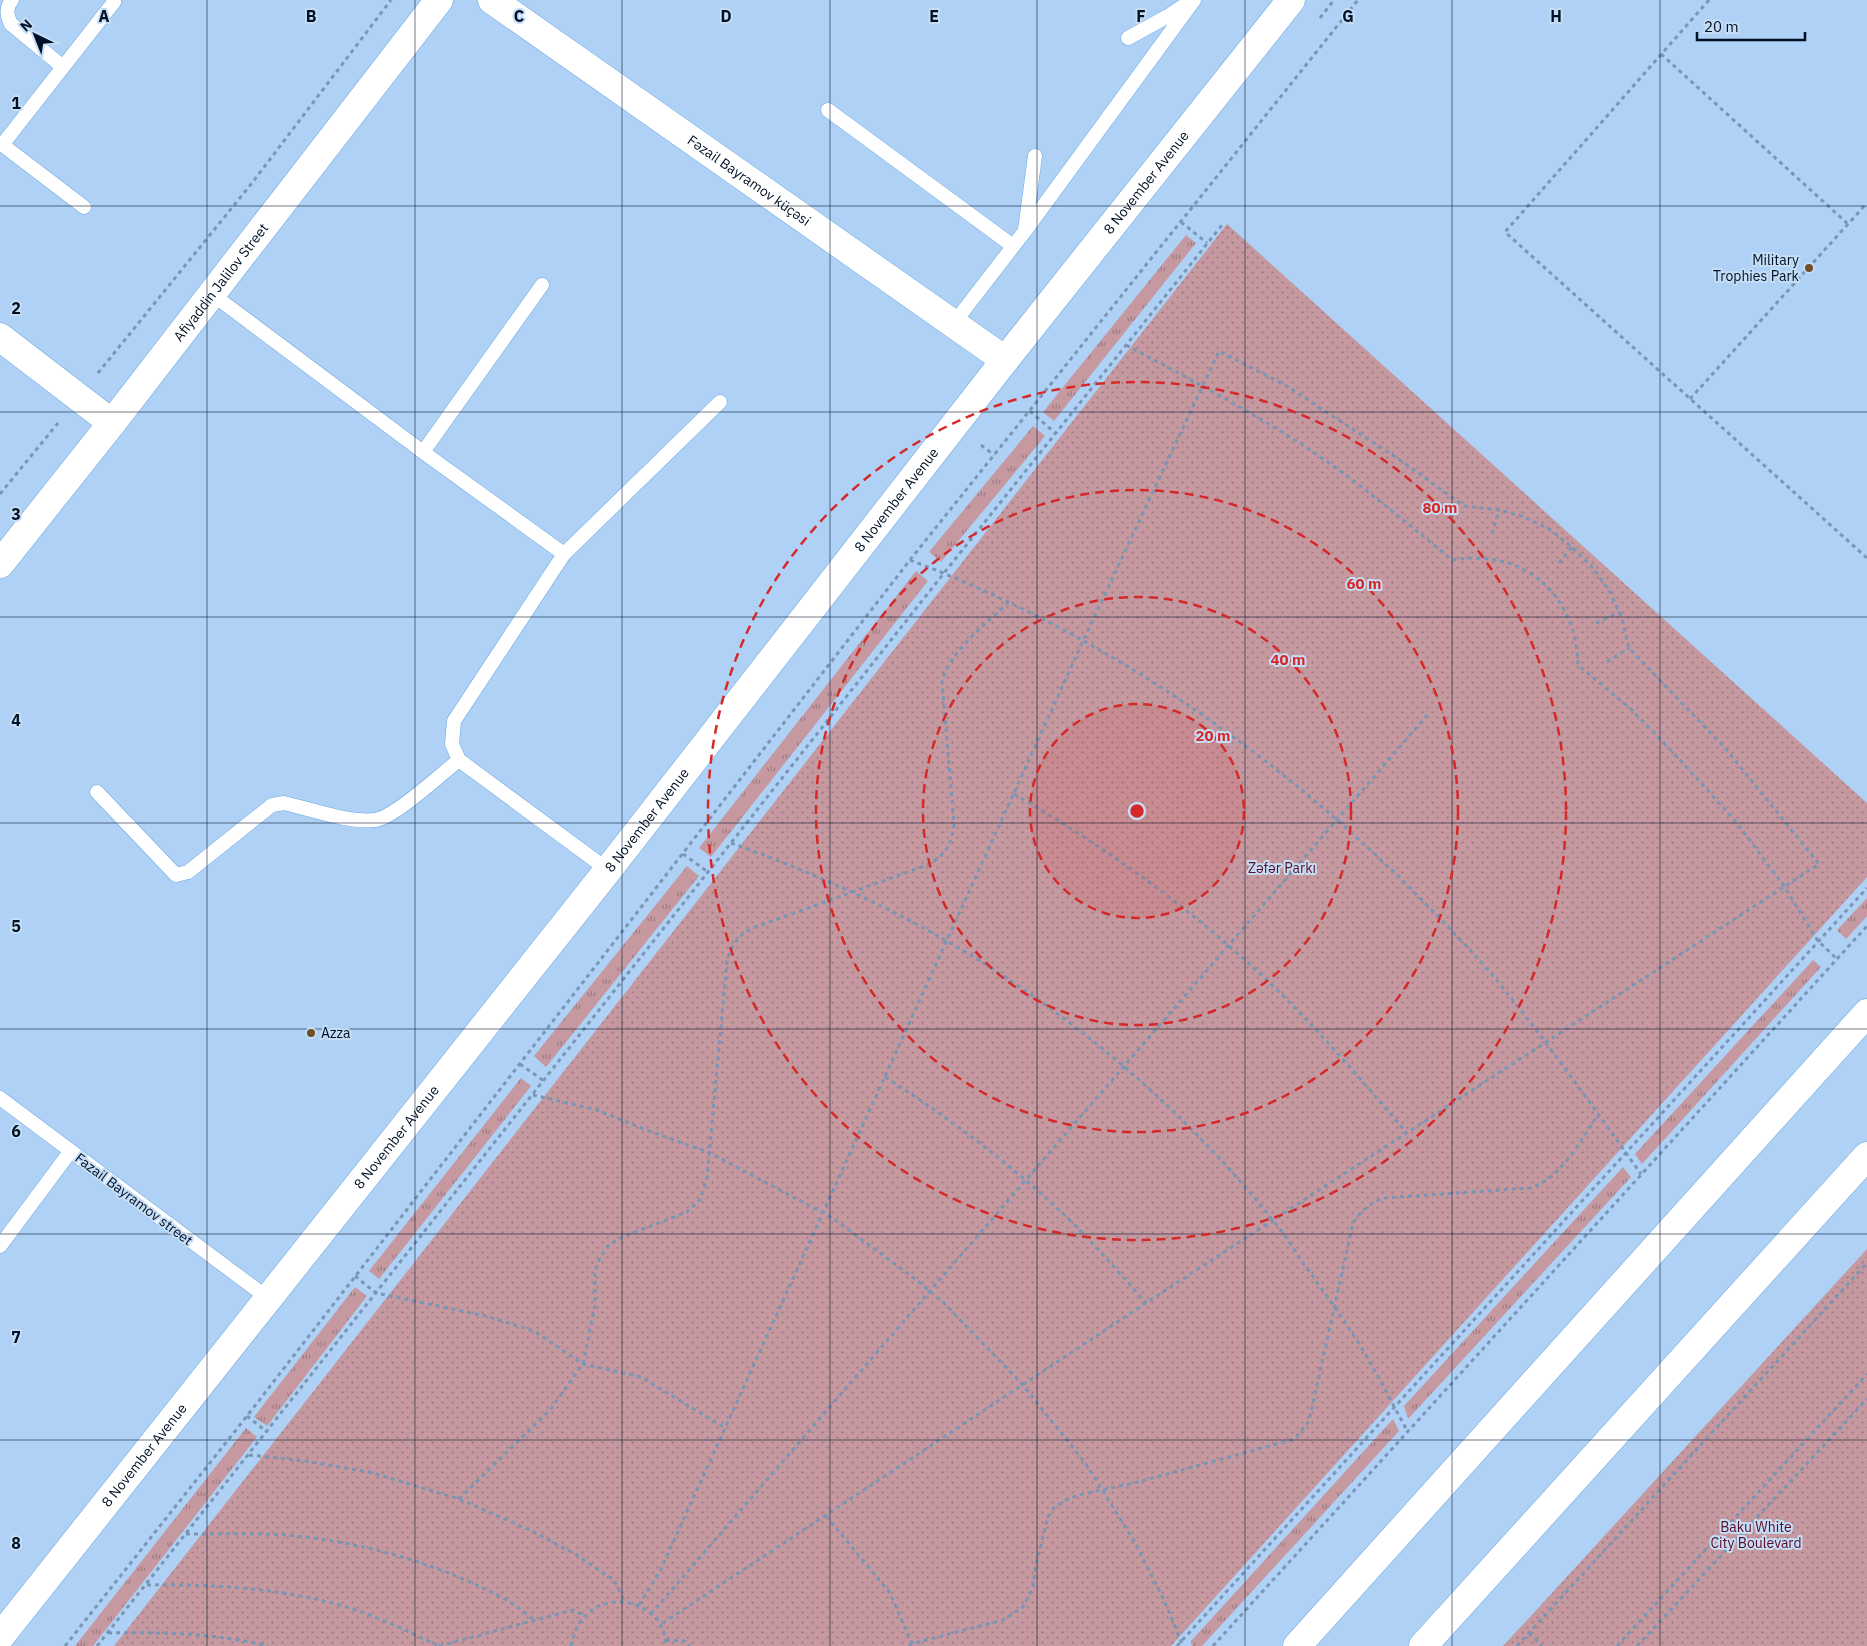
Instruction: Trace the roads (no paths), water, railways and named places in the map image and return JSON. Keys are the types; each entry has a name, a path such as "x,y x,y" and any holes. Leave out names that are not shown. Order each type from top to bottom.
{"main road":[{"name":"Afiyaddin Jalilov Street","path":"0,564 112,423 439,0"},
{"name":"Fəzail Bayramov küçəsi","path":"492,0 1005,360"},
{"name":"8 November Avenue","path":"0,1637 269,1300 608,870 1005,360 1291,0"},
{"path":"0,337 112,423"},
{"path":"1296,1646 1867,1013"},
{"path":"1423,1646 1867,1156"}],"lane":[{"path":"12,0 8,4 7,15 11,24 63,67"},
{"path":"84,207 1,144 114,2 113,0"},
{"path":"954,323 1025,231 1193,0"},
{"path":"1128,38 1193,0"},
{"path":"828,110 1013,246"},
{"path":"1025,231 1035,156"},
{"path":"423,452 542,285"},
{"path":"212,294 423,452 564,554"},
{"path":"608,870 460,760 452,744 454,721 564,554 720,402"},
{"path":"97,792 176,875 188,872 272,806 284,803 357,820 377,820 393,813 460,760"},
{"name":"Fazail Bayramov street","path":"0,1098 269,1300"},
{"path":"0,1246 70,1152"}],"place":[{"name":"Military Trophies Park","path":"1809,268"},
{"name":"Azza","path":"311,1033"}],"park label":[{"name":"Zəfər Parkı","path":"1282,868"},
{"name":"Baku White City Boulevard","path":"1756,1535"}]}
